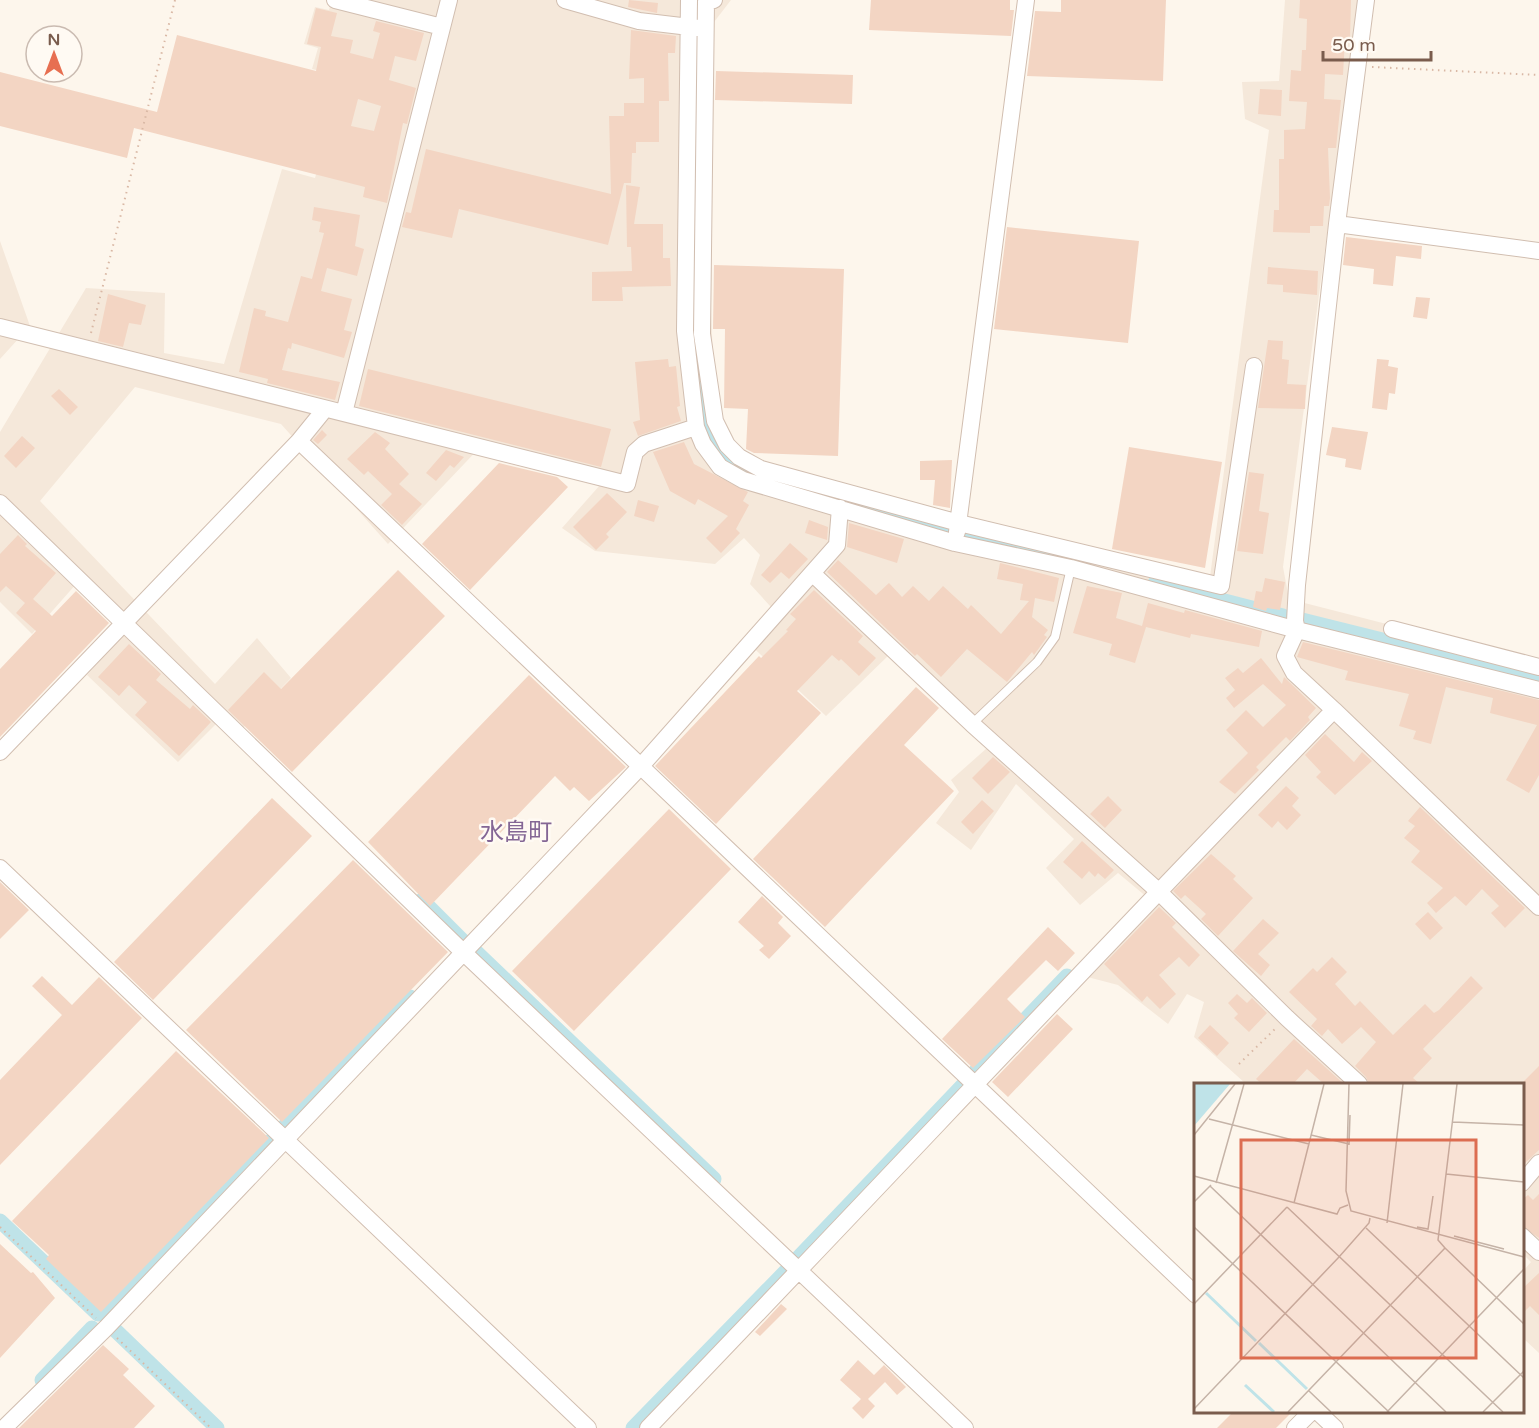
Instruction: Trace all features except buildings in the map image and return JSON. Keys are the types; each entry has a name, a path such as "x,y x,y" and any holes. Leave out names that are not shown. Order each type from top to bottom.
{"street":[{"path":"335,0 442,27"},
{"path":"344,413 449,0"},
{"path":"565,0 639,21 696,28"},
{"path":"689,0 696,28 702,334 720,467 743,480 955,543 1071,568 1297,630 1539,690"},
{"path":"714,0 706,2 696,28 685,331 696,427 717,448 761,469 959,523 1221,586 1254,366"},
{"path":"955,543 1026,0"},
{"path":"1366,0 1337,224 1297,585 1295,621 1297,630 1285,656 1294,673 1539,907"},
{"path":"1337,224 1539,251"},
{"path":"0,327 627,484 635,452 644,444 696,427"},
{"path":"0,752 299,441 325,409"},
{"path":"299,441 1194,1293"},
{"path":"0,503 463,952 965,1428"},
{"path":"3,1428 106,1328 641,766 837,545 840,508"},
{"path":"813,574 972,724 1157,890 1287,1018 1358,1083"},
{"path":"1392,629 1539,667"},
{"path":"648,1428 976,1085 1157,890 1334,710"},
{"path":"0,868 588,1428"},
{"path":"1524,1181 1539,1163"},
{"path":"1524,1238 1539,1252"},
{"path":"1295,1428 1310,1413"},
{"path":"1319,1413 1335,1428"}],"lane":[{"path":"972,724 1037,662 1055,637 1071,568"}],"path":[{"path":"86,350 175,0"},
{"path":"1358,66 1539,75"},
{"path":"1239,1064 1287,1018"}],"shaded area":[{"path":"332,0 731,0 711,26 707,206 714,386 725,432 747,458 1069,549 1210,577 1269,130 1245,119 1242,82 1279,81 1285,0 1358,0 1283,567 1289,599 1539,663 1539,1353 1524,1339 1524,1270 1531,1262 1524,1255 1524,1083 1245,1083 1194,1037 1204,1002 1187,994 1168,1024 1118,985 1076,974 1148,898 1118,873 1080,905 1046,868 1074,839 1016,784 971,850 936,823 959,792 951,780 987,748 890,654 826,716 744,639 771,607 750,584 760,555 744,538 715,564 595,551 562,528 608,476 484,443 388,544 281,424 135,387 40,501 215,684 257,638 291,678 242,729 225,715 178,762 87,675 126,631 77,583 32,634 0,602 0,432 86,288 165,293 164,353 224,364 282,169 315,178 343,76 312,69 318,48 304,44 315,7 329,10"},
{"path":"0,241 30,326 0,359"}],"waterway":[{"path":"698,377 705,421 716,446 735,467 749,475"},
{"path":"830,498 1062,558"},
{"path":"1155,583 1283,616"},
{"path":"1298,619 1539,679"},
{"path":"422,900 464,942"},
{"path":"475,951 714,1179"},
{"path":"976,1071 1067,976"},
{"path":"284,1127 410,997"},
{"path":"799,1257 966,1082"},
{"path":"104,1315 275,1137"},
{"path":"0,1221 98,1314"},
{"path":"633,1428 788,1269"},
{"path":"42,1380 92,1328"},
{"path":"114,1329 217,1428"}],"district":[{"name":"水島町","path":"516,832"}]}
